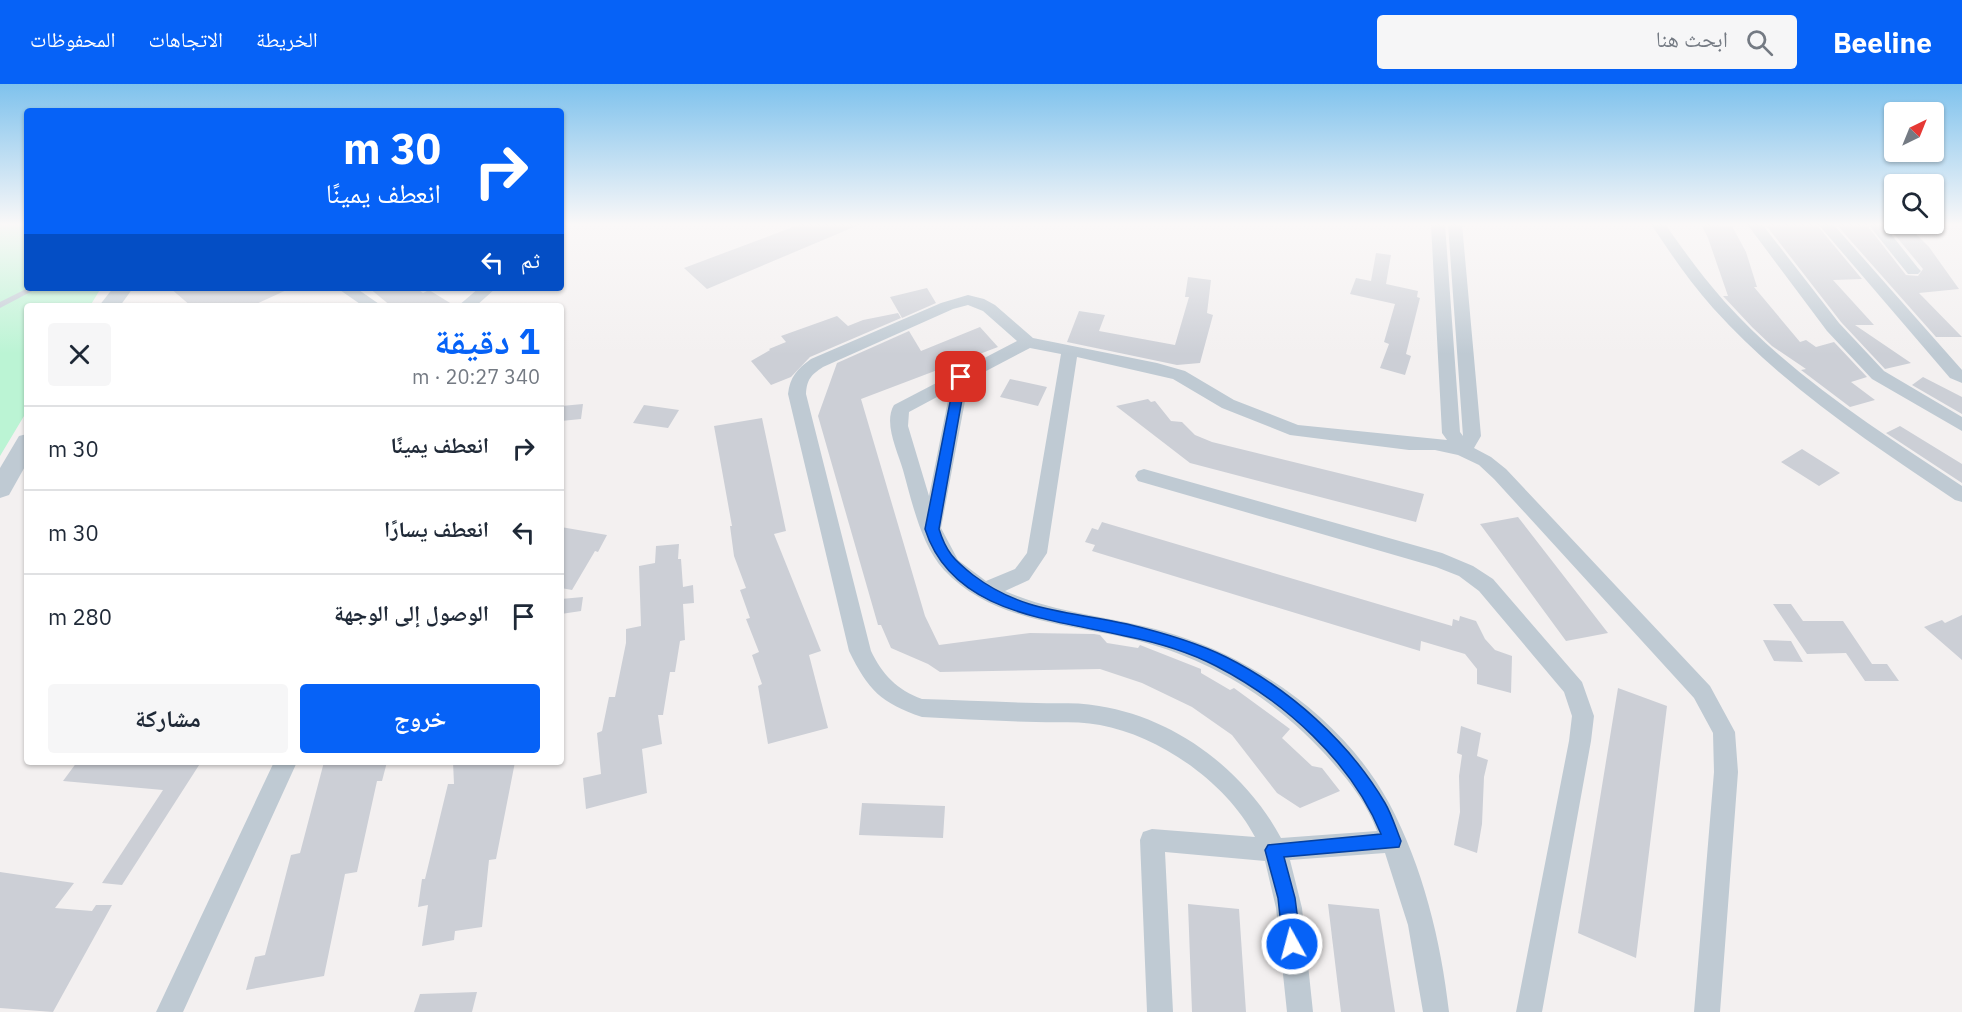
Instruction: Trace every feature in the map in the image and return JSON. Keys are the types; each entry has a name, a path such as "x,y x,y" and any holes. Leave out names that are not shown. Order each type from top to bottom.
{"street":[{"path":"1441,267 1451,433 1463,450"},
{"path":"1458,267 1472,436 1463,450"},
{"path":"1687,267 1696,280 1778,363 1871,435 1962,495"},
{"path":"1787,267 1833,327 1878,375 1962,425"},
{"path":"1863,267 1962,378"},
{"path":"1910,267 1913,271"},
{"path":"350,291 369,303"},
{"path":"470,303 484,291"},
{"path":"1300,1012 1287,898 1274,850 1249,806 1217,773 1181,748 1144,729 1102,715 921,708 901,702 882,688 869,670 860,651 797,394 798,382 804,372 829,356 957,302 978,302 990,308 1028,342 1168,371 1228,404 1296,431 1409,444 1435,444 1463,450 1485,461 1500,474 1702,692 1724,732 1726,772 1707,1012"},
{"path":"1028,342 900,409 898,417 938,549 950,564 983,590 1008,604 1034,612 1127,630 1220,661 1263,687 1304,717 1340,754 1379,809 1411,885 1432,972 1436,1012"},
{"path":"983,590 1017,580 1029,569 1037,553 1070,352"},
{"path":"932,529 961,377"},
{"path":"0,489 24,447"},
{"path":"1144,476 1442,561 1466,571 1486,585 1574,687 1583,716 1580,741 1529,1012"},
{"path":"169,1012 285,765"},
{"path":"1160,1012 1152,840 1274,850 1393,841"}],"lane":[{"path":"0,305 28,291"}],"green space":[{"path":"0,267 24,267 24,291 99,291 92,303 24,303 24,416 0,456"}],"building":[{"path":"686,267 758,267 707,289 684,268"},
{"path":"1373,267 1389,267 1386,284 1418,291 1417,297 1420,298 1406,354 1411,356 1405,375 1380,368 1389,344 1384,342 1395,304 1350,294 1356,278 1371,281"},
{"path":"1718,267 1751,267 1757,287 1754,287 1800,342 1806,340 1816,347 1834,342 1867,377 1851,382 1875,400 1850,407 1801,370 1806,369 1772,346 1723,296 1728,296"},
{"path":"1799,267 1852,267 1862,279 1833,280 1874,325 1855,325 1911,363 1885,369 1841,322"},
{"path":"1874,267 1900,267 1906,275 1918,276 1923,269 1922,267 1944,267 1959,289 1919,293 1962,337 1936,337"},
{"path":"1188,277 1211,280 1207,313 1213,315 1200,363 1177,365 1067,342 1079,311 1105,315 1099,331 1175,345 1189,297 1185,297"},
{"path":"927,288 936,303 902,318 890,297"},
{"path":"174,291 284,291 258,303 188,303"},
{"path":"373,291 420,291 423,293 431,291 450,303 387,303"},
{"path":"898,313 901,318 810,357 791,377 771,385 751,361 769,349 786,342 781,336 837,316 848,326 863,320"},
{"path":"980,327 998,347 861,399 925,616 939,645 1030,633 1094,634 1100,635 1107,643 1138,648 1140,645 1201,669 1201,673 1230,690 1234,688 1290,729 1282,738 1312,766 1322,768 1340,791 1300,808 1277,793 1232,735 1192,707 1142,683 1100,669 940,672 928,664 891,648 881,625 878,625 818,416 837,363 909,331 921,351"},
{"path":"1923,377 1962,397 1962,414 1912,385"},
{"path":"1010,379 1047,387 1038,406 1000,397"},
{"path":"1148,399 1151,402 1155,401 1171,421 1182,422 1195,435 1212,442 1424,494 1416,522 1190,463 1116,406"},
{"path":"583,404 581,419 564,421 564,406"},
{"path":"644,405 679,410 668,428 633,423"},
{"path":"762,418 786,531 774,534 821,651 809,655 828,728 768,744 758,686 762,684 752,655 759,652 746,619 750,618 740,590 746,588 734,556 730,526 732,526 714,426"},
{"path":"1900,426 1962,464 1962,483 1886,433"},
{"path":"1802,449 1840,473 1819,486 1781,462"},
{"path":"1518,517 1608,633 1566,641 1480,524"},
{"path":"1102,522 1452,626 1453,619 1459,621 1460,616 1476,621 1485,639 1495,650 1512,656 1511,693 1477,684 1477,669 1465,654 1421,641 1420,651 1092,551 1095,545 1085,542 1092,528 1098,530"},
{"path":"564,528 607,535 598,552 595,551 572,590 564,589"},
{"path":"679,544 678,559 681,559 683,587 693,585 694,603 683,604 685,640 680,641 675,672 670,672 663,715 658,715 662,744 642,749 647,793 586,809 583,778 601,774 597,733 602,731 609,697 615,697 626,643 626,629 641,626 639,566 655,563 656,546"},
{"path":"583,597 581,611 564,614 564,599"},
{"path":"1773,604 1791,604 1803,621 1843,621 1872,664 1887,664 1899,681 1865,681 1846,653 1807,654"},
{"path":"1962,615 1962,660 1924,627 1942,620 1945,623"},
{"path":"1763,640 1791,641 1803,662 1774,661"},
{"path":"1618,688 1667,706 1636,958 1578,933"},
{"path":"1461,726 1481,733 1477,756 1488,760 1484,777 1482,824 1477,853 1454,845 1460,812 1459,776 1462,755 1457,753"},
{"path":"75,765 199,765 122,885 102,883 163,790 63,781"},
{"path":"323,765 386,765 382,781 377,781 357,872 345,874 324,976 246,990 255,957 265,955 291,855 300,853"},
{"path":"453,765 514,765 496,859 489,860 482,927 455,931 454,940 422,946 428,905 418,907 422,879 425,879 448,784 454,784"},
{"path":"862,803 945,806 943,838 859,835"},
{"path":"0,872 74,883 55,908 92,911 96,905 112,905 53,1012 0,1008"},
{"path":"1188,904 1239,909 1246,1012 1192,1012"},
{"path":"1328,904 1379,909 1395,1012 1341,1012"},
{"path":"477,992 472,1012 414,1012 420,994"}],"route":[{"path":"961,377 932,529 938,549 950,564 983,590 1008,604 1034,612 1127,630 1220,661 1263,687 1304,717 1340,754 1379,809 1393,841 1274,850 1287,898 1292,944"}]}
